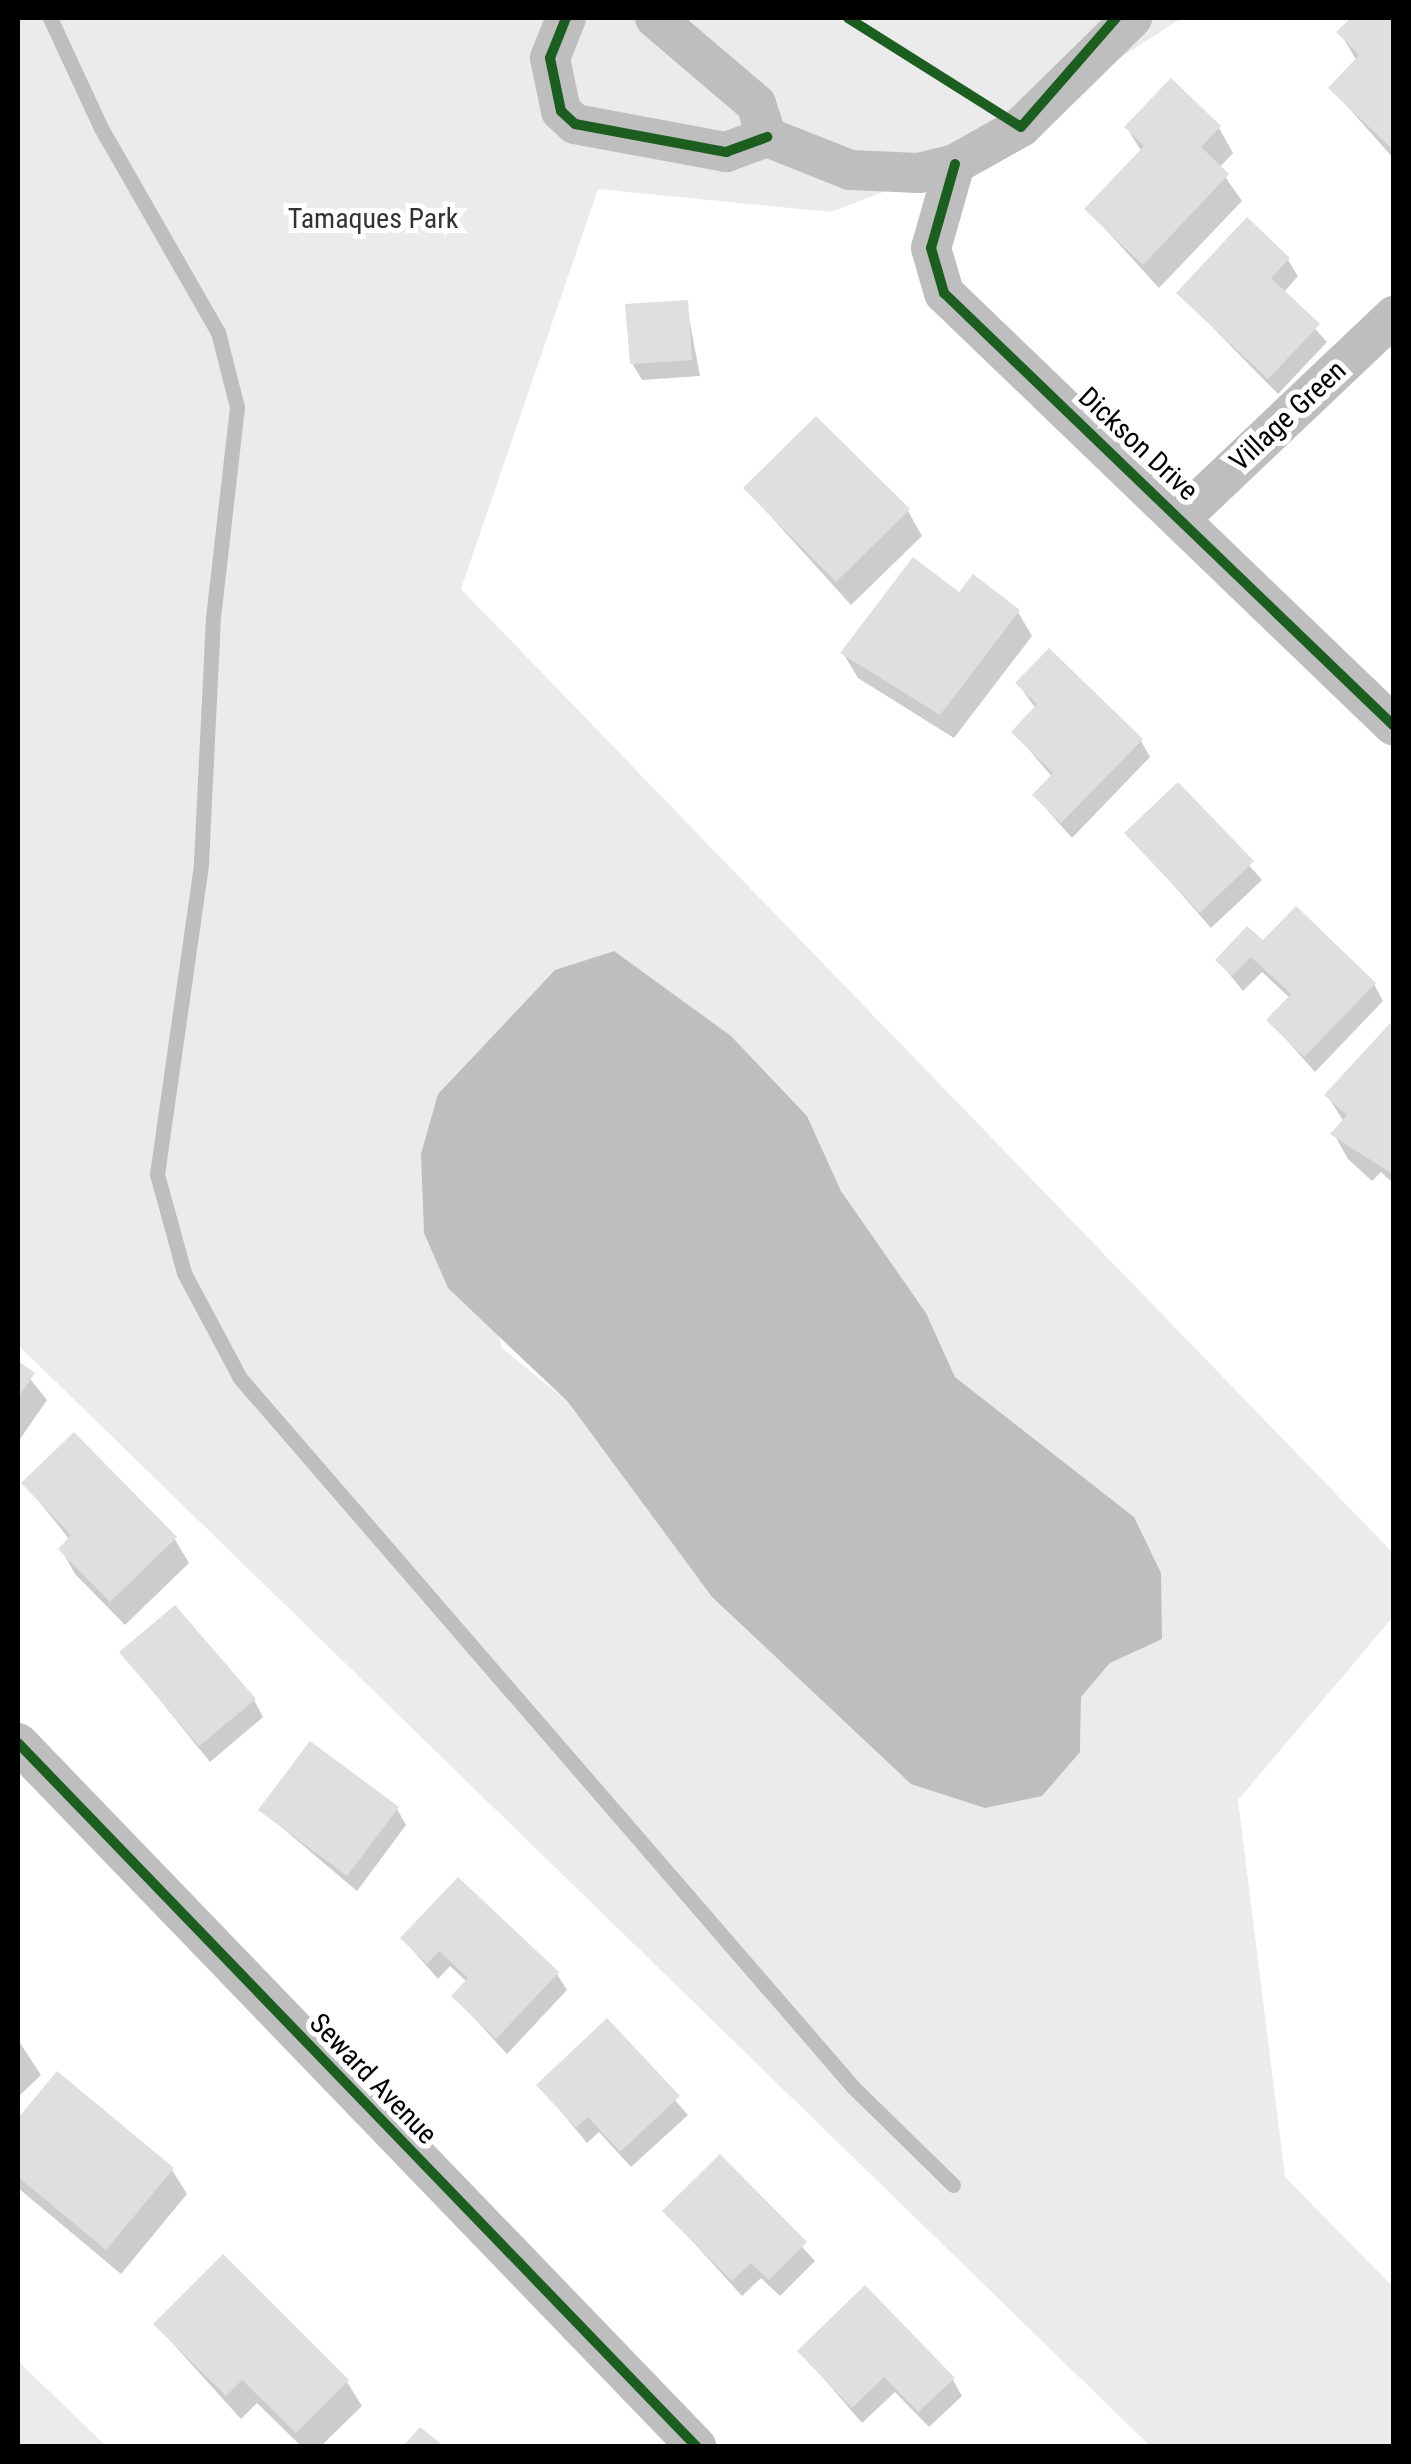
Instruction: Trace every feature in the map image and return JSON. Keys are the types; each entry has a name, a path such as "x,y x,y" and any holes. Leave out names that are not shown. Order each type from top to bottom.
{"street":[{"path":"654,18 756,104 766,137"},
{"path":"564,19 553,85 575,124 726,152 766,137 850,170 919,174 954,164 1021,127 1132,18"},
{"name":"Dickson Drive","path":"954,164 931,248 944,293 1182,516 1394,726"},
{"name":"Village Green","path":"1182,516 1394,316"},
{"name":"Seward Avenue","path":"18,1743 696,2446"}],"green space":[{"name":"Tamaques Park","path":"18,18 1182,18 955,164 831,212 598,189 461,589 1393,1553 1393,1617 1238,1800 1285,2177 1393,2287 1393,2446 1150,2446 18,1345","holes":["614,951 807,1116 841,1191 926,1313 955,1377 1134,1517 1162,1638 1110,1663 1081,1697 1080,1752 817,1691 712,1597 568,1402 502,1348 438,1094 555,970"]},
{"path":"18,2361 106,2446 18,2446"}],"shaded area":[{"path":"614,951 731,1036 807,1116 841,1191 926,1313 955,1377 1134,1517 1161,1573 1162,1639 1110,1663 1081,1697 1080,1752 1042,1796 985,1808 911,1784 712,1597 568,1402 448,1288 424,1233 421,1154 438,1094 555,970"}],"building":[{"path":"1351,18 1394,18 1394,151 1328,88 1359,55 1336,32"},
{"path":"1171,78 1221,126 1201,147 1229,174 1143,265 1084,209 1144,146 1124,127"},
{"path":"1247,217 1290,258 1271,278 1320,324 1268,379 1176,293"},
{"path":"688,300 692,360 630,364 625,304"},
{"path":"816,416 910,509 836,582 743,488"},
{"path":"913,557 959,592 973,574 1020,610 940,715 840,653"},
{"path":"1049,648 1143,739 1061,823 1032,795 1053,773 1011,732 1037,704 1015,683"},
{"path":"1178,782 1254,861 1200,913 1124,833"},
{"path":"1296,906 1376,983 1304,1057 1266,1020 1291,994 1251,957 1232,976 1215,960 1247,926 1263,940"},
{"path":"1394,1019 1394,1175 1330,1134 1347,1115 1324,1095"},
{"path":"18,1361 35,1373 18,1398"},
{"path":"74,1432 177,1537 110,1602 58,1549 71,1535 21,1483"},
{"path":"175,1605 256,1699 199,1746 119,1652"},
{"path":"310,1741 399,1807 347,1876 258,1810"},
{"path":"458,1877 559,1972 496,2039 451,1996 468,1978 439,1951 427,1964 400,1938"},
{"path":"607,2018 680,2096 620,2152 588,2117 576,2128 536,2085"},
{"path":"57,2071 174,2168 106,2250 18,2177 18,2118"},
{"path":"720,2154 807,2242 769,2280 751,2263 732,2281 662,2211"},
{"path":"223,2254 349,2380 296,2433 242,2380 226,2396 153,2324"},
{"path":"865,2285 955,2378 918,2412 884,2377 852,2408 797,2351"},
{"path":"420,2427 444,2446 403,2446"}],"waterway":[{"path":"50,18 101,128 218,332 237,407 213,617 201,865 157,1174 184,1273 240,1378 853,2087 953,2185"}],"cycle path":[{"path":"566,18 550,58 561,111 575,124 726,152 767,137"},
{"path":"848,18 1021,127 1116,18"},
{"path":"955,164 931,248 944,293 1394,726"},
{"path":"18,1743 696,2446"}]}
